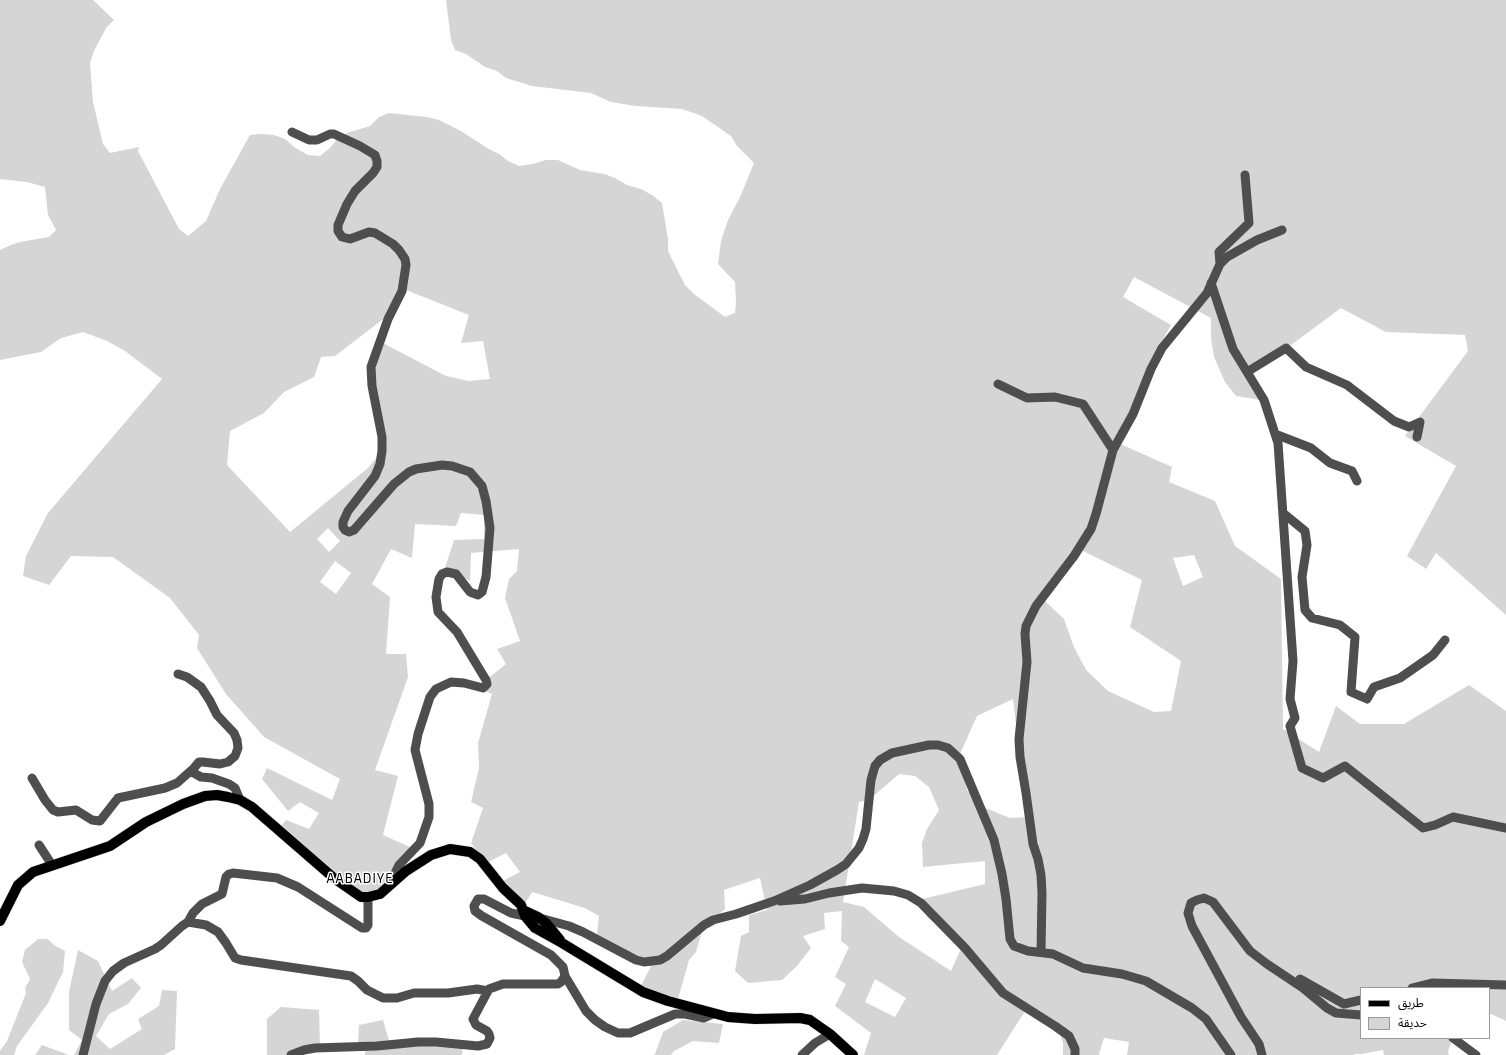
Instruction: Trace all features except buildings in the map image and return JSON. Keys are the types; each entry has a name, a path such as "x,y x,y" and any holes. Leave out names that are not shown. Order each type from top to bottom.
{"main road":[{"path":"0,921 12,894 25,878 33,872 110,846 140,825 183,804 205,796 217,795 240,800 252,807 335,879 361,897 380,894 406,871 431,855 450,849 459,849 470,852 480,859 504,888 521,905 524,913 535,928 643,992 655,997 728,1017 755,1019 800,1018 810,1020 819,1025 853,1055"},
{"path":"524,913 538,917 546,923 562,943"}],"street":[{"path":"292,132 309,140 317,140 330,134 339,135 376,155 377,167 355,191 347,204 338,225 338,232 342,237 350,239 369,232 375,233 393,244 399,250 405,259 406,265 402,291 388,319 371,367 372,386 382,437 380,464 375,476 348,511 343,522 343,527 349,532 354,530 394,484 409,472 416,469 442,465 452,466 470,472 482,486 490,528 486,577 482,592 478,594 470,592 456,574 447,572 442,574 439,579 436,597 438,612 457,632 487,684 483,688 464,683 451,682 436,689 430,697 418,734 415,750 429,804 429,817 420,843 399,864 390,885"},
{"path":"1220,264 1219,252 1249,223 1245,175"},
{"path":"1042,952 1041,875 1033,844 1020,757 1019,740 1027,662 1025,634 1030,617 1036,606 1074,556 1091,529 1113,450 1133,414 1151,369 1162,348 1207,293 1220,264 1227,257 1257,240 1282,230"},
{"path":"1211,283 1233,349 1264,400 1278,443 1293,661 1290,699 1295,718 1290,726 1302,768 1323,778 1344,766 1423,828 1454,817 1506,828"},
{"path":"1247,372 1286,348 1306,366 1347,385 1394,421 1409,427 1420,422 1417,437"},
{"path":"998,384 1027,398 1055,397 1083,404 1113,450"},
{"path":"1275,434 1311,448 1330,462 1352,471 1357,481"},
{"path":"1283,513 1304,531 1307,545 1302,577 1305,610 1312,618 1340,625 1355,637 1351,692 1368,699 1374,687 1400,678 1433,655 1445,640"},
{"path":"32,778 45,800 53,810 58,812 76,810 92,820 100,821 118,798 166,788 177,783 194,768 195,765 203,762 220,764 228,762 235,756 238,748 234,733 217,715 201,687 187,677 178,674"},
{"path":"538,917 583,932 636,960 652,962 667,956 709,922 774,901 810,885 838,870 853,857 863,839 866,829 872,772 880,760 892,753 929,745 938,745 948,748 960,759 994,840 1005,893 1010,939 1017,948 1053,954 1083,968 1122,974 1146,981 1192,1008 1206,1019 1232,1055"},
{"path":"194,768 194,773 201,777 212,778 229,784 235,788 240,800"},
{"path":"39,845 52,865"},
{"path":"83,1055 96,1004 105,981 113,971 124,963 155,950 188,922 193,913 202,904 222,894 226,877 229,874 277,878 298,887 362,928 366,928 368,925 368,897"},
{"path":"774,901 805,899 829,892 862,888 894,891 908,895 921,903 965,948 1003,993 1069,1036 1075,1049 1075,1055"},
{"path":"1262,1055 1259,1044 1241,1016 1192,926 1188,913 1191,903 1204,898 1213,902 1250,951 1303,988 1327,1008 1336,1013 1360,1015"},
{"path":"524,913 511,913 484,899 478,899 474,906 475,911 482,916 551,955 563,967 566,976 586,1011 594,1020 605,1027 618,1032 630,1033 675,1014 685,1014 704,1018 713,1014"},
{"path":"188,922 206,925 218,932 235,958 351,976 367,990 383,998 397,998 414,993 448,993 477,989 488,990"},
{"path":"1286,976 1291,974 1344,1004 1360,1000"},
{"path":"291,1055 315,1048 377,1046 418,1042 484,1045 489,1040 489,1034 487,1031 476,1025 473,1019 488,990 494,986 503,984 558,984 566,976"},
{"path":"1416,987 1432,983 1506,985"},
{"path":"802,1055 815,1043 830,1034"},
{"path":"1454,1039 1476,1055"}],"green space":[{"path":"0,0 93,0 114,20 106,28 94,51 90,63 93,102 103,144 110,153 139,147 138,151 179,229 188,236 206,221 220,189 250,135 274,135 285,139 294,147 308,155 320,156 330,148 337,139 347,133 370,126 379,117 389,113 427,117 439,120 461,131 508,161 519,166 546,160 558,160 580,170 604,174 615,178 627,185 641,189 652,195 662,203 668,239 668,251 685,285 694,294 725,317 735,313 735,282 718,264 721,241 728,220 740,197 754,163 737,146 731,136 702,116 682,109 636,106 611,102 591,93 532,86 506,78 497,71 485,67 466,54 455,50 451,40 446,0 1506,0 1506,615 1436,553 1426,569 1407,556 1456,466 1405,436 1468,351 1465,335 1386,332 1341,308 1264,365 1251,371 1261,400 1236,396 1225,382 1214,357 1211,338 1211,318 1134,277 1123,297 1171,325 1156,351 1116,442 1172,467 1169,482 1215,501 1235,546 1281,579 1283,729 1319,752 1336,706 1360,724 1404,724 1469,685 1506,711 1506,1021 1490,1013 1490,987 1360,987 1360,1039 1453,1039 1448,1051 1449,1055 1384,1055 1383,1050 1354,1055 1127,1055 1129,1042 1104,1038 1099,1054 1100,1055 1063,1055 1063,1043 1060,1034 1027,1008 997,1055 864,1055 871,1033 835,1006 846,984 835,977 849,947 841,941 842,911 824,913 825,929 803,936 811,948 797,966 782,980 748,983 735,971 741,936 749,932 749,915 767,910 760,878 724,890 725,909 703,928 696,952 689,960 678,999 641,986 651,966 620,952 597,934 599,916 585,908 532,892 522,909 497,884 520,872 506,853 486,863 471,843 483,808 471,802 479,768 478,743 492,694 477,687 506,664 497,649 520,641 505,598 509,579 517,571 519,549 471,553 470,581 445,568 454,540 484,539 484,515 461,513 456,526 415,524 412,558 391,549 372,584 390,597 386,654 406,654 408,677 375,770 398,776 383,835 412,848 387,876 384,884 378,891 360,895 278,830 286,820 309,829 319,813 300,802 288,811 262,779 267,768 332,800 340,779 264,737 226,694 197,648 199,635 170,598 113,557 71,556 49,585 23,576 26,556 48,513 162,379 125,351 107,341 83,332 61,338 41,352 0,360 0,250 20,242 49,237 56,230 48,215 45,187 27,182 0,179","holes":["401,288 469,315 461,343 483,341 490,379 469,381 446,376 377,340 372,384 379,451 377,457 368,468 290,532 227,465 230,431 264,413 284,392 314,377 321,357 335,356 391,313","328,528 340,541 329,552 317,539","1081,550 1142,580 1130,627 1181,661 1171,711 1154,712 1108,691 1086,670 1074,647 1064,619 1045,601","1194,555 1203,577 1183,586 1173,558","335,561 351,573 336,594 320,582","1013,699 1027,817 1010,818 983,807 967,790 959,756 977,716","899,774 915,776 929,787 939,810 927,829 922,843 923,867 985,861 985,884 918,900 927,917 963,944 951,971 899,937 864,907 843,902 859,802 869,800","875,979 906,998 895,1017 865,1002"]},
{"path":"38,939 48,939 54,945 65,951 63,972 48,1003 17,1046 14,1055 0,1055 0,1051 7,1041 26,993 25,988 30,979 22,962 25,950"},
{"path":"78,950 98,961 112,991 132,978 141,988 128,1004 109,1014 96,1036 110,1049 142,1029 138,1019 159,1006 162,990 177,991 175,1049 164,1055 74,1055 82,1040 69,1030 69,992"},
{"path":"281,1007 319,1010 320,1046 288,1055 267,1055 267,1019"},
{"path":"383,1020 390,1044 463,1043 462,1055 365,1055 365,1043 358,1042 359,1025"},
{"path":"683,1020 723,1024 719,1043 693,1041 674,1051 671,1055 653,1055 655,1054 663,1032"},
{"path":"42,1045 69,1055 35,1055"}],"district":[{"name":"AABADIYE","path":"360,879"}]}
